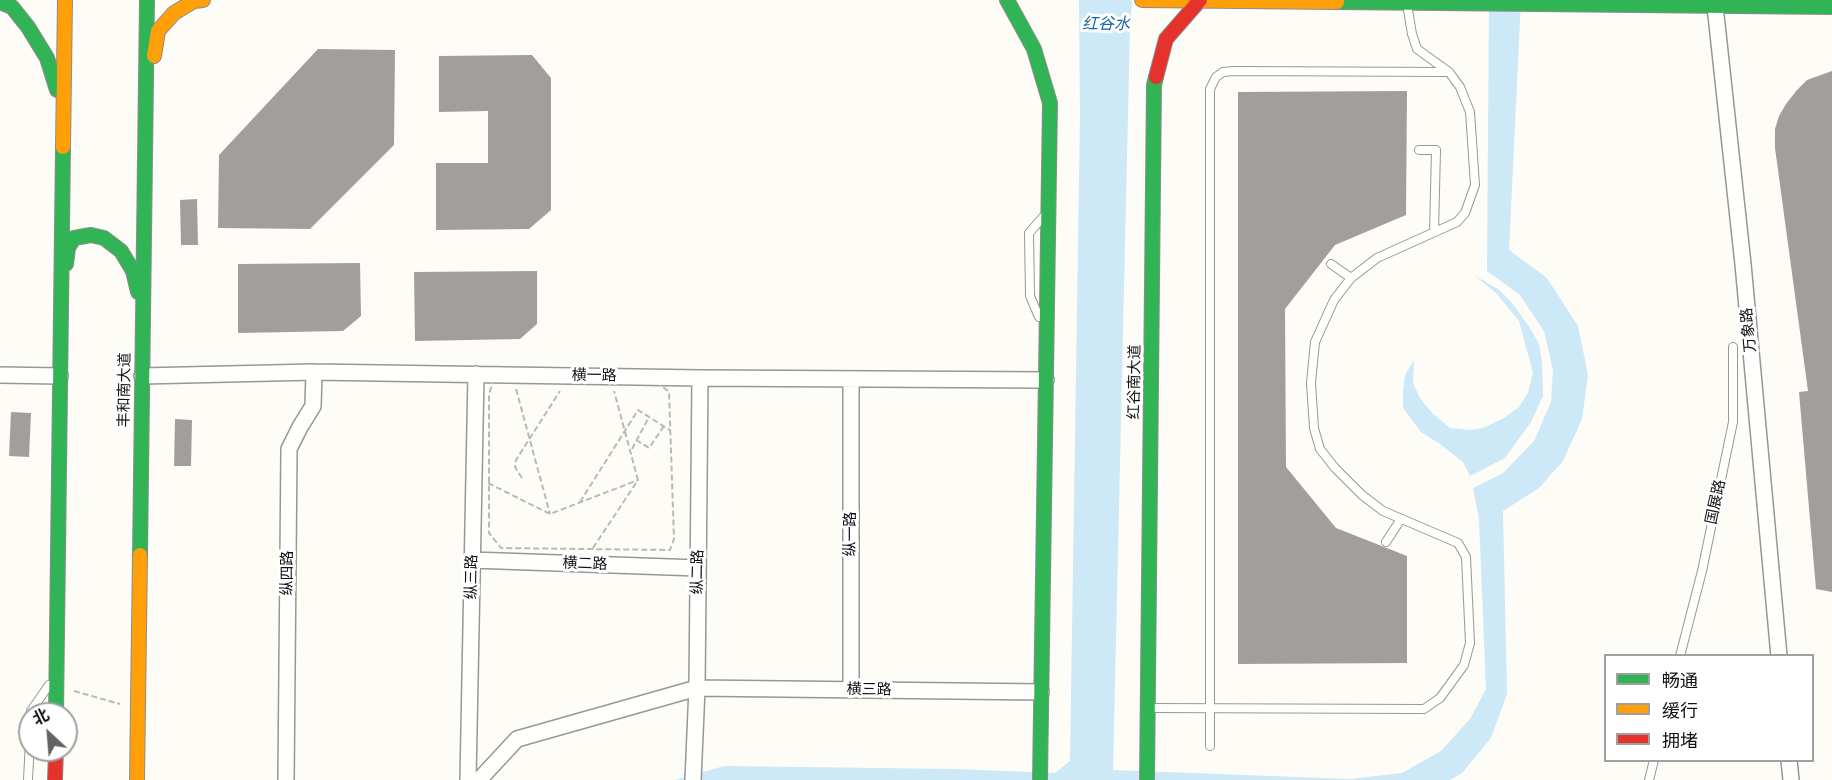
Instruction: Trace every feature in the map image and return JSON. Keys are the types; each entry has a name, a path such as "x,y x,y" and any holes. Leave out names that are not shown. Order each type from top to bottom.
{"main road":[{"path":"56,702 65,0"},
{"name":"丰和南大道","path":"137,780 147,0"},
{"path":"146,102 158,31 174,13 194,1 203,0"},
{"path":"1007,0 1034,49 1050,103 1040,773"},
{"path":"1142,0 1832,7"},
{"name":"红谷南大道","path":"1147,780 1154,85 1166,39 1200,1"},
{"path":"0,2 12,7 28,27 47,58 64,113"},
{"path":"61,313 68,248 74,238 91,235 104,238 121,251 133,272 143,314"},
{"path":"55,780 56,762"}],"street":[{"name":"万象路","path":"1715,6 1744,276 1779,654"},
{"name":"横一路","path":"142,376 314,372 476,374 514,380 612,382 700,378 1046,380"},
{"name":"纵四路","path":"286,780 289,449 314,406 314,372"},
{"name":"纵三路","path":"468,780 476,374"},
{"path":"0,375 60,376"},
{"name":"纵二路","path":"693,773 697,688 700,378"},
{"name":"纵一路","path":"850,379 851,690"},
{"name":"横二路","path":"472,560 698,568"},
{"name":"横三路","path":"479,780 517,739 697,688 1041,692"},
{"path":"1789,762 1791,780"}],"lane":[{"path":"1148,708 1424,709 1440,698 1464,665 1470,643 1466,557 1458,543 1383,511 1362,495 1320,449 1314,428 1311,383 1315,342 1334,300 1351,278 1377,258 1456,222 1465,213 1475,185 1470,112 1460,87 1449,72 1418,49 1412,34 1407,4"},
{"path":"1210,746 1210,89 1216,77 1223,72 1234,71 1449,72"},
{"path":"1419,150 1436,150 1434,232"},
{"path":"1047,334 1030,296 1029,233 1048,211"},
{"path":"1331,264 1351,278"},
{"name":"国展路","path":"1681,654 1702,571 1733,422 1733,347"},
{"path":"1386,542 1401,519"},
{"path":"38,702 56,680"},
{"path":"28,780 29,762"},
{"path":"1649,780 1654,762"}],"path":[{"path":"498,379 612,382 655,380 669,392 674,539 670,550 501,548 489,534 489,395 493,381 498,379"},
{"path":"514,380 550,514"},
{"path":"592,549 639,480 612,382"},
{"path":"522,478 515,467 516,460 561,389"},
{"path":"579,503 638,410 671,431"},
{"path":"631,450 650,417"},
{"path":"636,440 649,448 664,426"},
{"path":"474,476 550,514 639,480"},
{"path":"56,680 138,708"}],"water":[{"name":"红谷水","path":"1079,0 1132,0 1113,770 1350,779 1402,773 1441,751 1470,719 1486,689 1479,519 1473,488 1503,473 1534,441 1551,402 1553,370 1544,331 1520,295 1487,271 1489,0 1521,0 1509,250 1547,278 1578,326 1588,375 1582,419 1563,461 1539,488 1503,511 1507,694 1491,738 1462,773 1450,780 675,780 724,766 954,769 1055,773 1070,761 1080,116"},
{"path":"1475,276 1498,289 1512,303 1530,328 1539,344 1543,396 1531,422 1505,458 1470,476 1463,462 1421,432 1403,408 1403,392 1405,375 1414,360 1413,383 1420,398 1432,413 1450,428 1470,430 1483,428 1504,418 1519,407 1528,393 1533,373 1519,321 1496,293"}],"building":[{"path":"318,49 395,50 394,145 310,229 218,228 219,155"},
{"path":"532,55 551,78 551,210 529,229 436,230 436,163 488,163 488,111 439,112 439,56"},
{"path":"1832,71 1832,592 1816,589 1799,392 1808,391 1775,148 1775,129 1779,116 1797,90 1807,80"},
{"path":"1407,91 1406,215 1335,245 1285,309 1286,467 1336,528 1407,556 1407,663 1238,664 1238,92"},
{"path":"197,199 198,245 181,245 180,200"},
{"path":"360,263 361,316 343,331 238,333 238,264"},
{"path":"537,271 537,324 520,339 415,341 414,272"},
{"path":"11,412 31,413 29,457 9,456"},
{"path":"175,419 192,420 191,466 174,466"}],"traffic: fast":[{"path":"140,555 147,0"},
{"path":"1007,0 1034,49 1050,103 1040,780"},
{"path":"0,2 12,7 28,27 47,58 57,90"},
{"path":"1337,2 1832,7"},
{"path":"1147,780 1154,85 1156,77"},
{"path":"56,702 63,147"},
{"path":"66,264 68,248 74,238 91,235 104,238 121,251 133,271 138,292"}],"traffic: slow":[{"path":"63,147 65,0"},
{"path":"154,56 158,31 174,13 194,1 203,0"},
{"path":"1142,0 1337,2"},
{"path":"137,780 140,555"}],"traffic: jam":[{"path":"1156,77 1166,39 1200,0"},
{"path":"55,780 56,762"}]}
